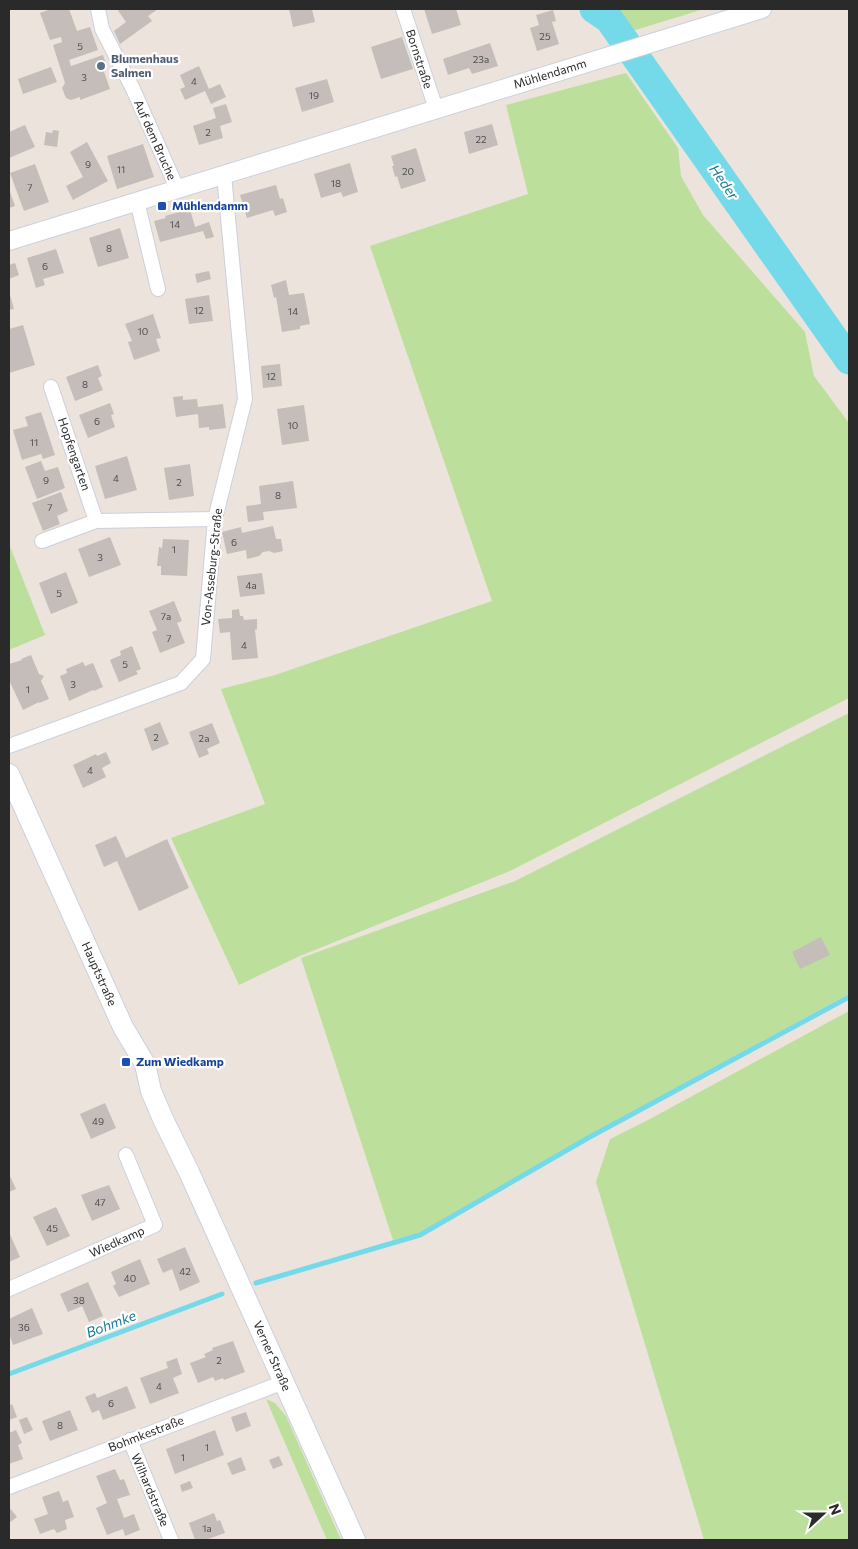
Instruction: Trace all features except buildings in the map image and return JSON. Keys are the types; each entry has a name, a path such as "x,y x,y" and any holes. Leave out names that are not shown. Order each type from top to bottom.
{"main road":[{"name":"Hauptstraße","path":"9,774 122,1026 145,1064 151,1091 189,1172"},
{"name":"Verner Straße","path":"189,1172 355,1540"}],"street":[{"name":"Auf dem Bruche","path":"98,9 102,29 133,89 177,188"},
{"name":"Bornstraße","path":"403,9 436,109"},
{"name":"Mühlendamm","path":"9,241 762,9"},
{"name":"Von-Asseburg-Straße","path":"9,746 181,683 203,659 216,519 245,399 224,174"},
{"path":"137,201 158,289"},
{"name":"Hopfengarten","path":"51,387 96,521"},
{"path":"42,542 96,521 216,519"},
{"name":"Wiedkamp","path":"9,1289 155,1225 126,1155"},
{"name":"Bohmkestraße","path":"9,1487 284,1382"},
{"name":"Wilhardstraße","path":"130,1440 171,1540"}],"green space":[{"path":"606,9 704,9 629,32"},
{"path":"626,73 678,148 681,176 703,215 805,332 814,376 849,423 849,698 510,871 300,956 239,985 171,838 265,804 221,689 275,675 492,601 370,246 528,194 506,105"},
{"path":"9,544 45,635 9,650"},
{"path":"849,713 849,994 618,1120 420,1233 393,1240 301,958 515,881"},
{"path":"849,1011 849,1540 704,1540 596,1182 610,1139"},
{"path":"266,1399 275,1403 286,1416 341,1540 327,1540"}],"waterway":[{"name":"Heder","path":"594,9 609,19 849,360"},
{"path":"256,1283 420,1235 588,1138 849,997"},
{"name":"Bohmke","path":"9,1374 222,1294"}],"place":[{"name":"Blumenhaus Salmen","path":"101,66"},
{"name":"Mühlendamm","path":"162,206"},
{"name":"Zum Wiedkamp","path":"126,1062"}]}
